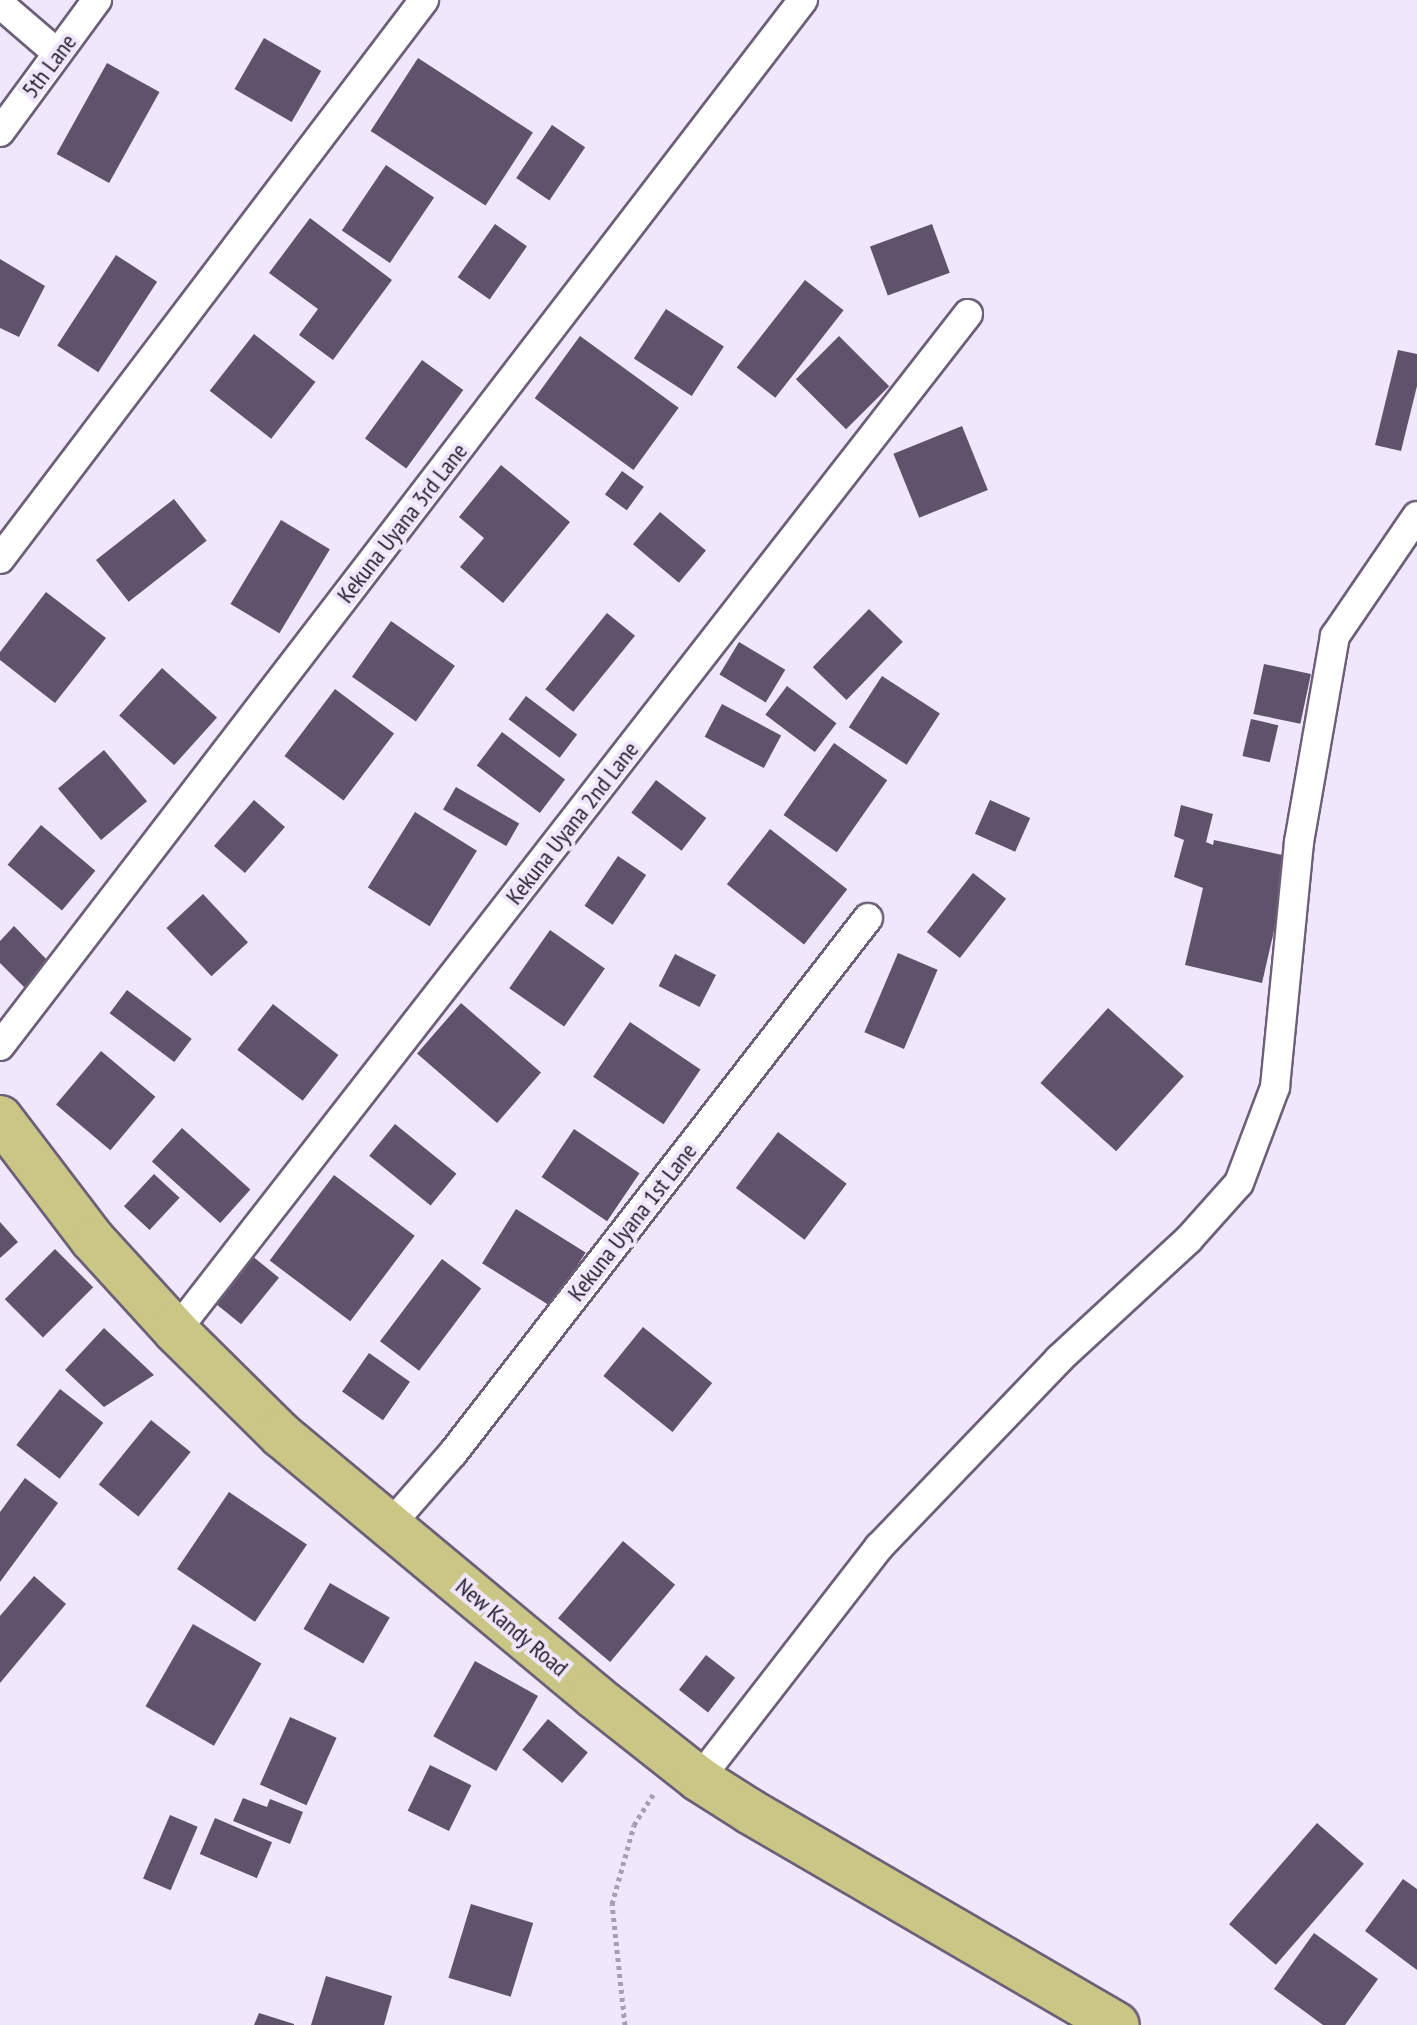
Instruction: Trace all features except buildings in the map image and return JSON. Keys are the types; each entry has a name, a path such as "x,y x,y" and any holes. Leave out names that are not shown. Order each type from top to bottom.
{"main road":[{"name":"New Kandy Road","path":"0,1118 93,1240 176,1331 281,1435 570,1677 688,1770 1117,2025"}],"street":[{"name":"5th Lane","path":"0,132 97,0"},
{"path":"0,559 424,0"},
{"name":"Kekuna Uyana 3rd Lane","path":"0,1046 803,0"},
{"path":"0,4 57,53"},
{"name":"Kekuna Uyana 2nd Lane","path":"176,1331 968,314"},
{"path":"688,1770 879,1547 1059,1359 1188,1240 1239,1183 1275,1087 1299,842 1335,636 1417,516"},
{"name":"Kekuna Uyana 1st Lane","path":"391,1524 453,1453 868,918"}],"path":[{"path":"625,2025 612,1904 634,1825 688,1770"}]}
